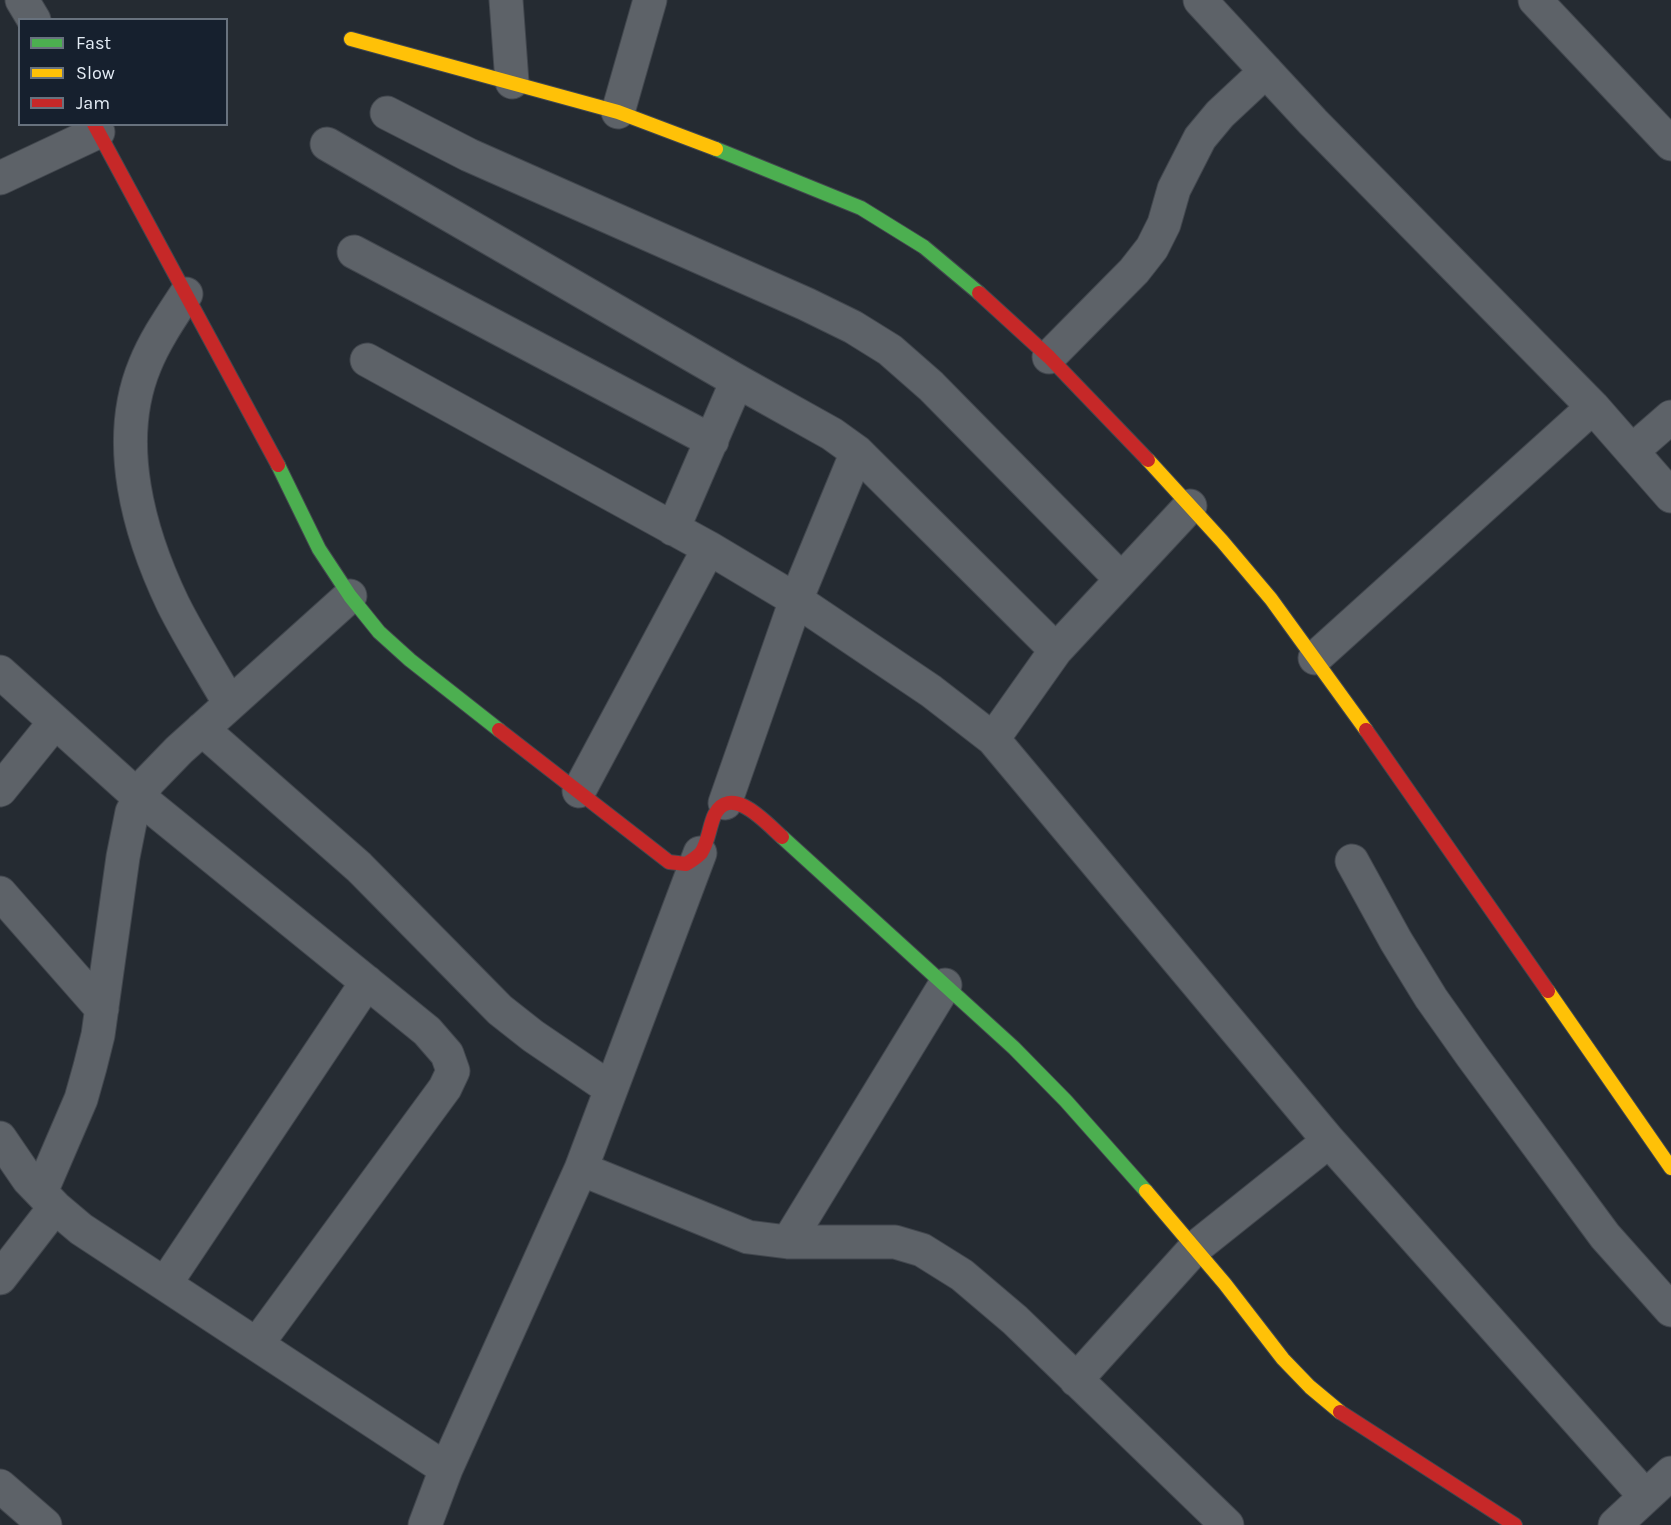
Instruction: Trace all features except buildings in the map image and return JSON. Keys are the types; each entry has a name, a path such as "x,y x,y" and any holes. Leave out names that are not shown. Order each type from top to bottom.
{"street":[{"path":"22,0 33,18"},
{"path":"506,0 512,82"},
{"path":"618,112 650,0"},
{"path":"1200,0 1313,122 1593,407 1671,496"},
{"path":"1535,0 1671,144"},
{"path":"351,39 618,112 768,169 861,208 924,247 990,302 1049,357 1190,506 1271,599 1315,658 1671,1168"},
{"path":"1049,357 1134,271 1152,248 1164,224 1174,189 1200,138 1220,114 1266,71"},
{"path":"387,113 469,155 806,304 853,327 890,350 931,386 1121,579"},
{"path":"0,178 96,128 282,473 318,549 350,596 379,632 410,660 669,862 686,864 700,853"},
{"path":"327,144 832,434 857,452 1056,650"},
{"path":"354,252 712,441"},
{"path":"186,294 164,326 144,366 132,408 129,456 140,512 156,565 174,606 230,704"},
{"path":"367,360 709,548 796,600 931,691 993,739 1329,1141 1645,1496"},
{"path":"673,529 737,381"},
{"path":"1315,658 1593,407"},
{"path":"1632,450 1671,417"},
{"path":"425,1525 446,1469 582,1169 714,812 725,803 796,600 857,452"},
{"path":"993,739 1056,650 1190,506"},
{"path":"579,791 709,548"},
{"path":"0,1278 48,1199 81,1099 102,1009 123,857 132,812 148,782 202,729 350,596"},
{"path":"0,672 140,798 428,1030 447,1054 453,1071 445,1088 257,1344"},
{"path":"0,790 55,722"},
{"path":"202,729 359,867 500,1010 533,1036 611,1089"},
{"path":"725,803 738,802 752,810 1014,1048 1066,1101 1195,1248 1282,1359 1310,1387 1340,1412 1515,1525"},
{"path":"1352,861 1431,998 1472,1056 1605,1236 1671,1310"},
{"path":"0,893 102,1009"},
{"path":"165,1284 367,982"},
{"path":"788,1242 945,985"},
{"path":"0,1138 28,1179 81,1229 446,1469"},
{"path":"1076,1380 1195,1248 1329,1141"},
{"path":"582,1169 748,1237 788,1242 895,1242 922,1250 962,1275 1015,1320 1227,1525"},
{"path":"1615,1525 1671,1473"},
{"path":"0,1486 45,1525"}],"traffic: fast":[{"path":"716,149 861,208 924,247 979,293"},
{"path":"278,465 319,549 350,596 379,632 410,660 499,730"},
{"path":"782,837 1014,1048 1066,1101 1146,1191"}],"traffic: slow":[{"path":"351,39 618,112 716,149"},
{"path":"1148,460 1271,599 1366,730"},
{"path":"1548,991 1671,1168"},
{"path":"1146,1191 1225,1284 1283,1359 1310,1387 1340,1412"}],"traffic: jam":[{"path":"95,126 278,465"},
{"path":"979,293 1049,357 1148,460"},
{"path":"499,730 669,862 686,864 701,853 715,814 722,806 731,803 750,809 782,837"},
{"path":"1366,730 1548,991"},
{"path":"1340,1412 1515,1525"}]}
